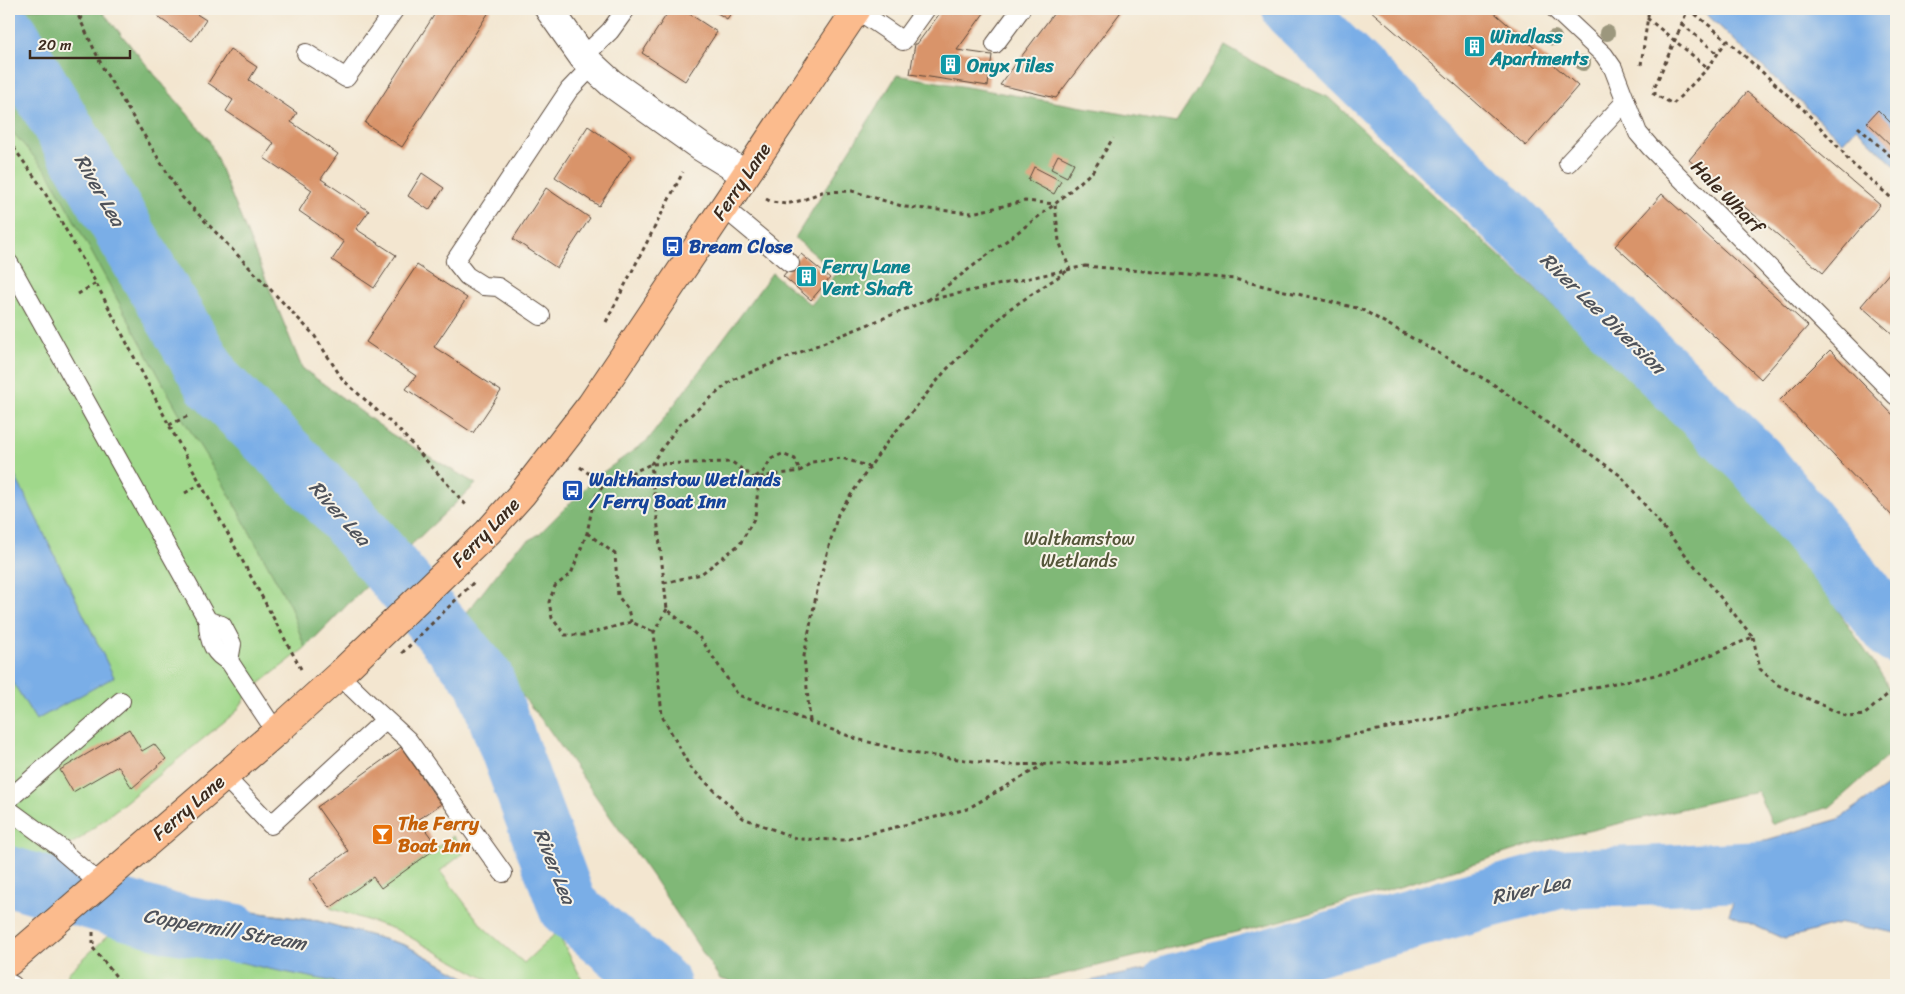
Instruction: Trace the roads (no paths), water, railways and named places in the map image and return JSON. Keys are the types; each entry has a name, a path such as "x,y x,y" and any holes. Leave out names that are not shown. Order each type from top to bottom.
{"main road":[{"name":"Ferry Lane","path":"12,956 54,925 99,883 130,859 276,732 488,532 562,445 597,397 723,207 752,185 863,14"}],"street":[{"path":"549,9 587,62 611,83 752,185"}],"lane":[{"path":"306,53 346,78 395,9"},
{"path":"541,316 498,288 483,286 468,276 455,261 587,62 626,9"},
{"path":"863,14 903,41 926,9"},
{"path":"995,44 1021,9"},
{"name":"Hale Wharf","path":"1555,9 1604,55 1613,68 1638,133 1650,147 1896,396"},
{"path":"1568,163 1626,101"},
{"path":"723,207 790,263"},
{"path":"9,263 208,622 208,636 220,657 229,660 276,732"},
{"path":"339,674 408,740 503,873"},
{"path":"9,798 121,701"},
{"path":"224,776 272,825 385,720"},
{"path":"9,810 62,849 99,883"},
{"path":"9,983 13,985"}],"water":[{"path":"1701,9 1896,9 1896,167 1856,128 1843,142"},
{"path":"9,465 114,677 36,720 9,676"},
{"path":"1896,776 1896,933 1842,923 1784,939 1729,914 1752,844 1839,819 1891,783"},
{"path":"158,899 318,921 405,945 479,985 351,985 269,969 143,939"},
{"path":"1249,948 1240,985 1070,985"}],"waterway":[{"name":"River Lee Diversion","path":"1292,9 1755,461 1896,634"},
{"name":"River Lea","path":"9,35 213,382 337,506 484,679 568,907 661,985"},
{"name":"River Lea","path":"1172,985 1558,879 1851,868 1896,845"},
{"name":"Coppermill Stream","path":"9,876 171,923 233,933"}],"place":[{"name":"Windlass Apartments","path":"1474,47"},
{"name":"Onyx Tiles","path":"951,65"},
{"name":"Bream Close","path":"673,246"},
{"name":"Ferry Lane Vent Shaft","path":"806,277"},
{"name":"Walthamstow Wetlands / Ferry Boat Inn","path":"573,490"},
{"name":"The Ferry Boat Inn","path":"382,834"}],"park label":[{"name":"Walthamstow Wetlands","path":"1079,549"}]}
